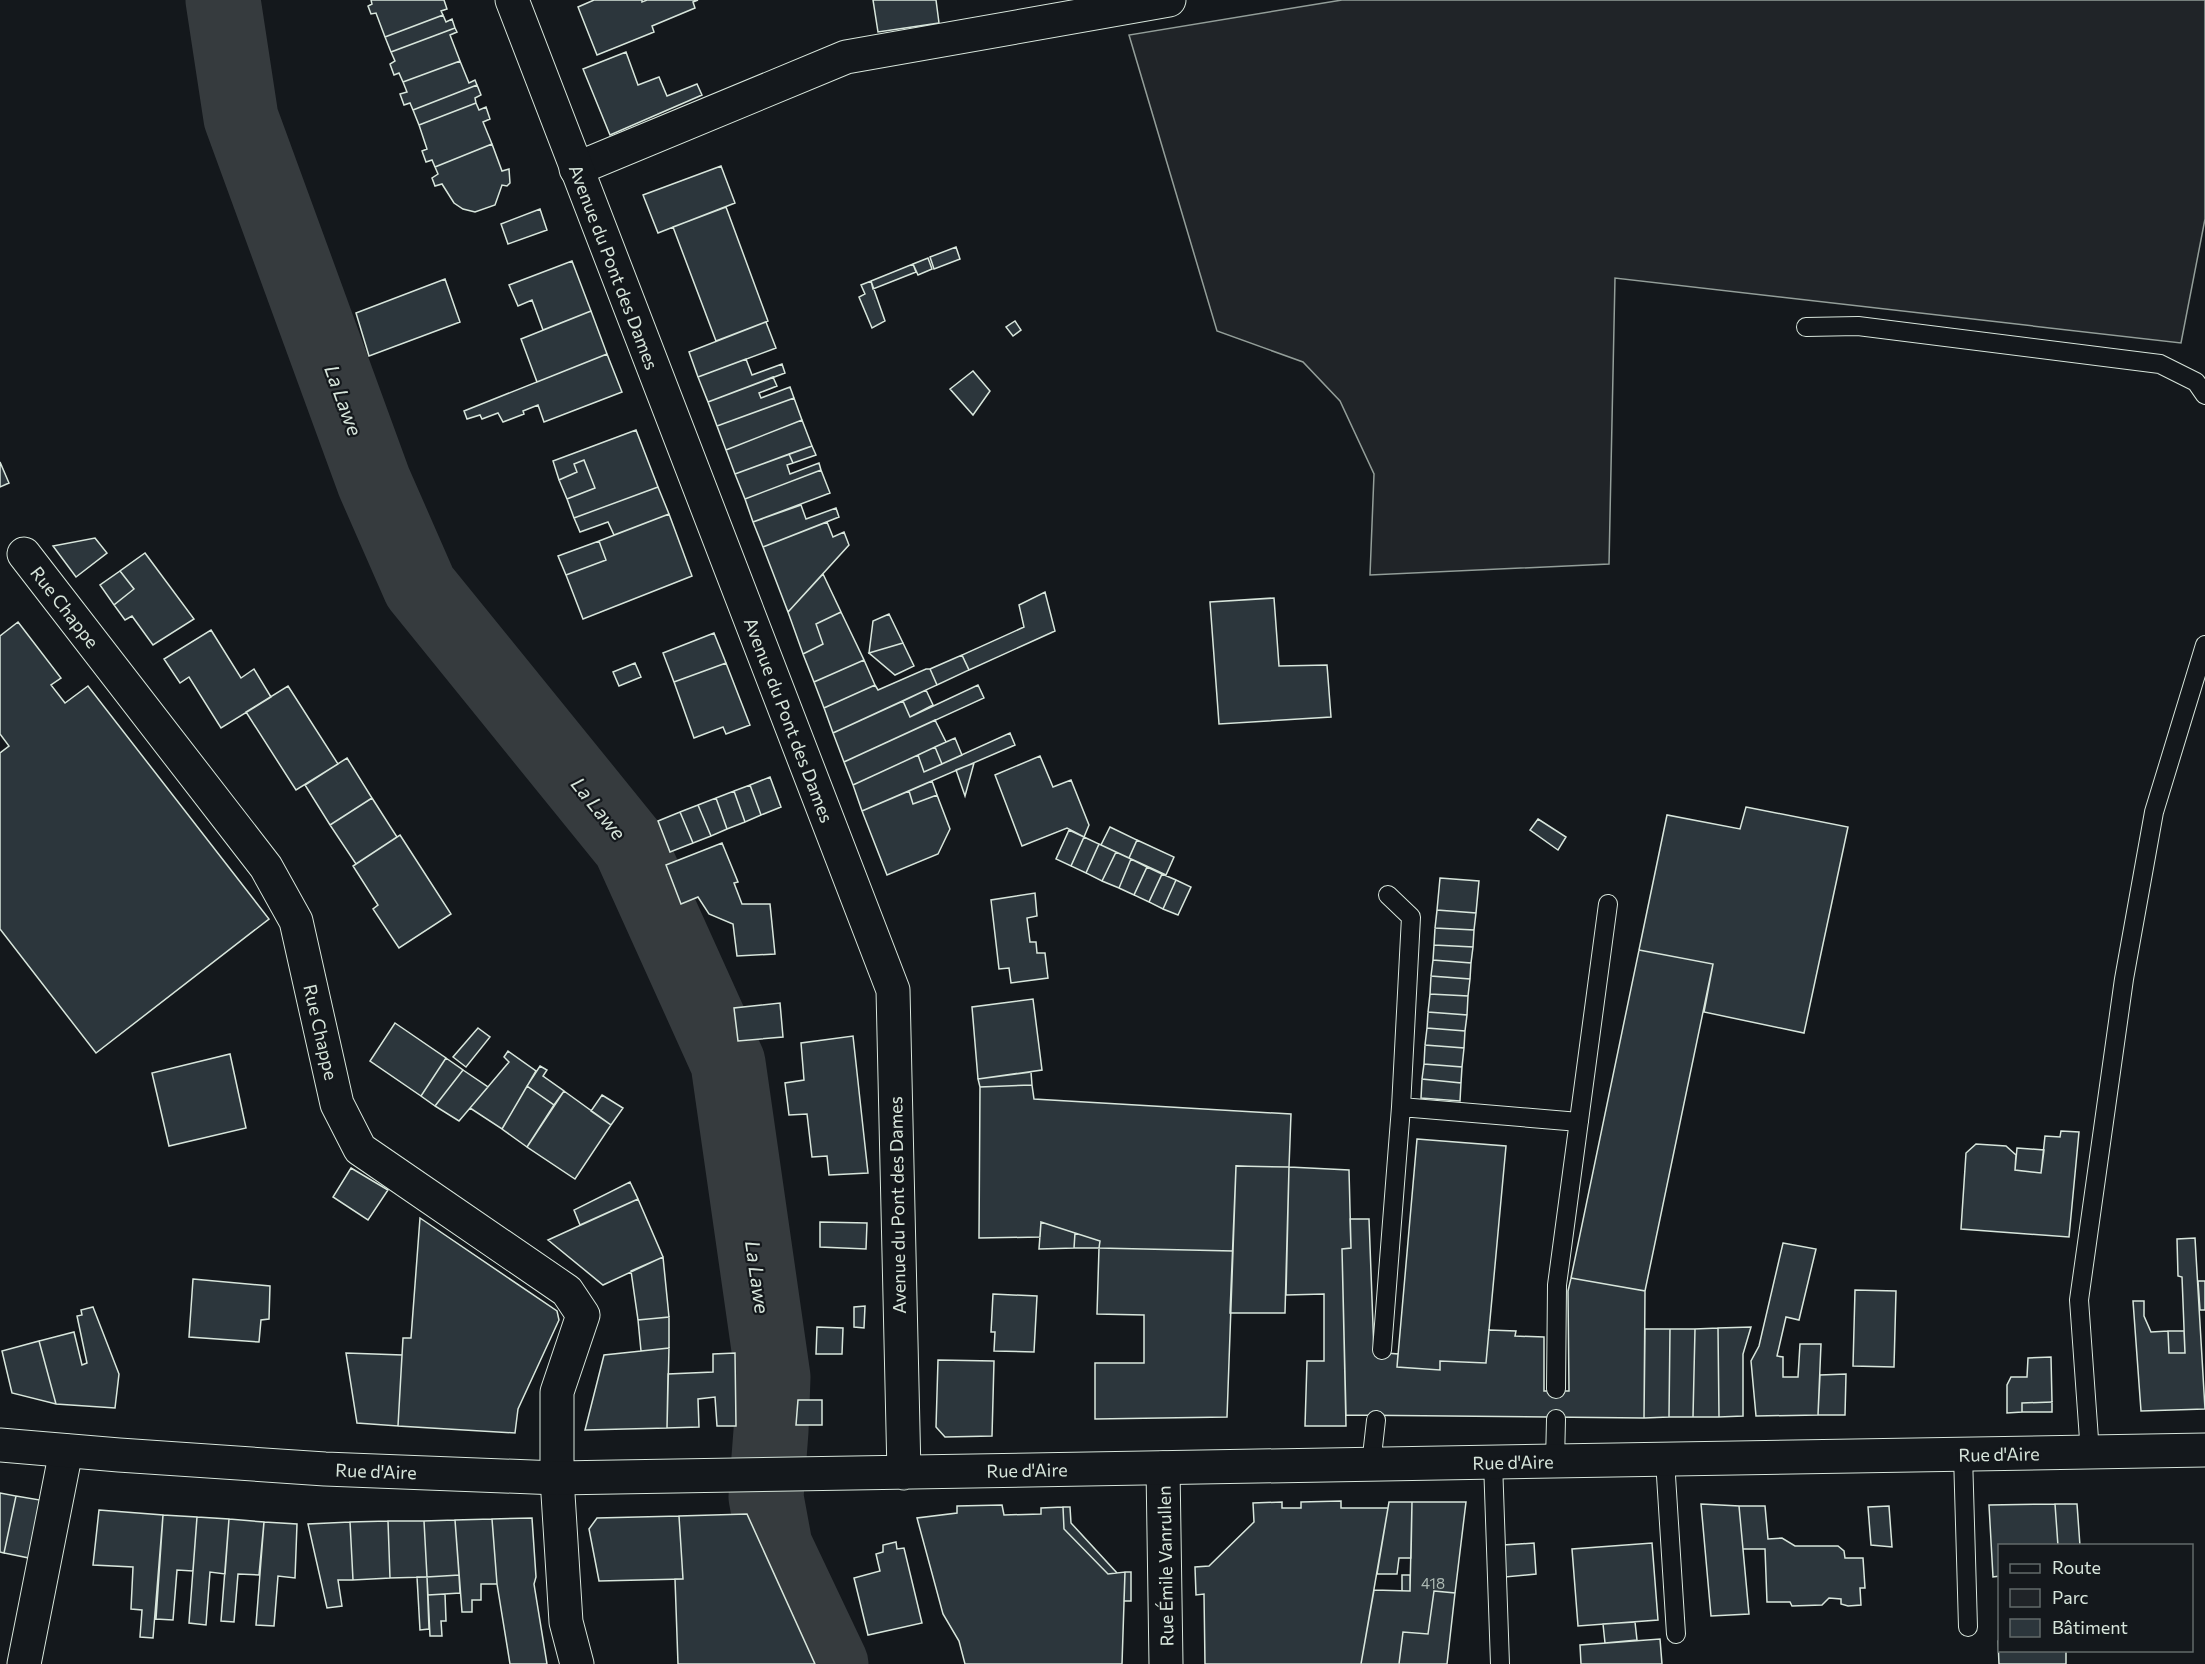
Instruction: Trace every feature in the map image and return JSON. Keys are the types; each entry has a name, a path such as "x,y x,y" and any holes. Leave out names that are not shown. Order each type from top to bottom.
{"street":[{"name":"Avenue du Pont des Dames","path":"512,0 893,990 904,1473"},
{"path":"576,169 846,57 1169,0"},
{"name":"Rue Chappe","path":"24,554 266,867 296,921 337,1104 360,1149 567,1291 583,1315 557,1392 557,1478"},
{"name":"Rue d'Aire","path":"0,1445 325,1468 557,1478 2205,1450"},
{"path":"24,1664 66,1451"},
{"name":"Rue Émile Vanrullen","path":"1163,1468 1166,1664"},
{"path":"557,1478 566,1622 577,1664"}],"lane":[{"path":"1806,327 1858,326 2160,364 2196,382 2205,395"},
{"path":"2090,1453 2079,1300 2117,1025 2154,812 2205,645"},
{"path":"1382,1350 1401,1107 1411,917 1388,895"},
{"path":"1556,1389 1557,1285 1608,904"},
{"path":"1401,1107 1579,1122"},
{"path":"1556,1419 1556,1462"},
{"path":"1371,1465 1376,1420"},
{"path":"1962,1455 1968,1627"},
{"path":"1665,1460 1676,1634"},
{"path":"1493,1462 1500,1664"}],"green space":[{"path":"1342,0 2205,0 2205,219 2181,343 1615,278 1609,564 1370,575 1374,474 1340,401 1303,362 1217,331 1129,35"}],"building":[{"path":"371,0 444,0 447,9 441,11 443,15 385,37 376,13 371,14 368,6 372,4"},
{"path":"594,0 642,0 642,2 647,0 698,0 693,2 695,8 652,26 654,32 597,55 578,7"},
{"path":"873,0 936,0 939,23 878,32"},
{"path":"443,15 446,22 452,19 455,28 391,52 385,37"},
{"path":"455,28 457,32 450,35 460,61 403,82 399,73 394,75 390,64 395,61 391,52"},
{"path":"626,52 638,85 659,77 667,96 697,84 702,95 610,135 583,69"},
{"path":"460,61 469,83 475,80 477,85 413,110 410,103 404,105 400,94 407,92 403,82"},
{"path":"477,85 481,95 475,98 476,103 419,125 413,110"},
{"path":"476,103 479,110 486,107 490,119 483,122 492,144 435,167 432,160 426,162 422,151 427,149 419,125"},
{"path":"492,144 502,171 509,169 510,183 507,186 502,185 495,205 475,212 463,209 454,203 442,184 435,186 432,178 438,174 435,167"},
{"path":"721,166 735,203 658,233 643,195"},
{"path":"726,207 768,321 716,341 673,227"},
{"path":"540,209 547,230 508,244 501,224"},
{"path":"956,247 960,259 934,269 930,257"},
{"path":"928,258 932,269 918,275 913,264"},
{"path":"572,261 591,311 543,330 532,300 518,306 509,285"},
{"path":"913,264 916,272 873,289 871,281"},
{"path":"445,279 460,322 369,356 356,313"},
{"path":"871,281 885,321 872,328 859,297 865,294 861,285"},
{"path":"591,311 607,354 537,382 521,339"},
{"path":"1015,321 1021,330 1013,336 1006,327"},
{"path":"766,322 776,348 698,377 689,352"},
{"path":"607,354 622,392 544,422 538,405 523,411 524,414 503,422 498,413 482,419 480,415 467,419 464,411"},
{"path":"746,359 752,375 782,364 785,373 708,402 698,377"},
{"path":"973,371 990,391 973,415 950,389"},
{"path":"773,377 777,386 759,393 761,398 790,387 794,398 717,426 708,402"},
{"path":"794,398 802,420 726,450 717,426"},
{"path":"802,420 812,446 735,474 726,450"},
{"path":"636,430 658,487 574,518 567,499 595,488 584,460 574,464 577,472 559,480 553,461"},
{"path":"812,446 816,455 793,463 789,454"},
{"path":"789,454 793,463 787,465 790,474 819,463 821,470 745,499 735,474"},
{"path":"584,460 595,488 567,499 559,480 577,472 574,464"},
{"path":"0,462 9,483 0,487"},
{"path":"821,470 830,493 753,522 745,499"},
{"path":"658,487 669,514 614,535 608,522 580,532 574,518"},
{"path":"801,505 806,519 836,508 839,517 763,547 753,522"},
{"path":"669,514 692,576 583,619 566,575 606,560 599,541"},
{"path":"827,522 833,537 844,532 849,545 788,612 763,547"},
{"path":"95,538 107,553 76,577 53,546"},
{"path":"599,541 606,560 566,575 558,556"},
{"path":"145,553 194,619 153,645 132,616 125,620 114,605 134,589 120,571"},
{"path":"120,571 134,589 114,605 100,585"},
{"path":"823,574 841,612 816,624 823,644 803,654 788,612"},
{"path":"1045,592 1055,631 969,670 962,655 1024,627 1019,605"},
{"path":"1274,598 1279,666 1327,665 1331,717 1219,724 1210,602"},
{"path":"841,612 864,660 814,682 803,654 823,644 816,624"},
{"path":"889,614 903,643 869,653 873,621"},
{"path":"18,622 61,678 51,685 65,703 88,686 269,919 96,1053 0,929 0,753 9,746 0,734 0,636"},
{"path":"211,630 241,678 254,669 271,697 221,728 189,677 180,683 164,659"},
{"path":"714,633 726,663 674,682 663,653"},
{"path":"903,643 914,666 895,675 869,653"},
{"path":"962,655 969,670 937,685 930,669"},
{"path":"864,660 875,685 824,708 814,682"},
{"path":"635,663 641,677 619,686 613,672"},
{"path":"726,663 750,725 726,734 723,727 694,738 674,682"},
{"path":"930,669 937,685 833,733 824,708 875,685 878,690"},
{"path":"978,685 984,698 844,762 833,733 903,701 910,717"},
{"path":"288,686 338,764 296,790 246,712"},
{"path":"926,690 933,705 910,717 903,701"},
{"path":"935,720 946,742 853,785 844,762"},
{"path":"1010,733 1015,745 862,811 853,785 918,755 924,772"},
{"path":"955,738 962,755 942,764 935,747"},
{"path":"935,747 942,764 924,772 918,755"},
{"path":"1040,756 1053,787 1071,780 1089,825 1084,837 1067,828 1022,846 995,775"},
{"path":"347,758 372,798 330,825 305,785"},
{"path":"974,763 965,796 956,770"},
{"path":"770,777 781,807 761,815 750,785"},
{"path":"932,781 937,795 913,804 909,791"},
{"path":"750,785 761,815 745,822 734,791"},
{"path":"734,791 745,822 727,829 716,798"},
{"path":"909,791 913,804 937,795 950,829 938,854 887,875 862,811"},
{"path":"372,798 397,837 356,864 330,825"},
{"path":"716,798 727,829 711,836 698,805"},
{"path":"698,805 711,836 693,843 680,812"},
{"path":"1746,807 1848,827 1804,1033 1704,1012 1713,964 1639,950 1667,815 1740,829"},
{"path":"680,812 693,843 670,852 658,821"},
{"path":"1538,819 1566,837 1558,850 1530,830"},
{"path":"1110,827 1137,840 1129,858 1101,845"},
{"path":"1069,830 1084,837 1071,866 1056,859"},
{"path":"400,835 451,914 399,948 373,909 378,905 353,866"},
{"path":"1084,837 1099,844 1086,873 1071,866"},
{"path":"1137,840 1174,857 1166,875 1129,858"},
{"path":"722,843 738,882 734,883 742,904 770,904 775,954 737,956 733,924 709,914 698,897 681,904 666,865"},
{"path":"1099,844 1116,852 1102,881 1086,873"},
{"path":"1116,852 1131,859 1119,888 1102,881"},
{"path":"1131,859 1147,867 1134,895 1119,888"},
{"path":"1147,867 1162,874 1149,902 1134,895"},
{"path":"1162,874 1176,880 1163,909 1149,902"},
{"path":"1440,878 1479,881 1476,913 1437,910"},
{"path":"1176,880 1191,887 1178,915 1163,909"},
{"path":"1035,893 1037,916 1027,918 1030,942 1036,942 1037,953 1045,953 1048,978 1011,983 1009,968 999,969 991,900"},
{"path":"1437,910 1476,913 1474,930 1435,928"},
{"path":"1435,928 1474,930 1473,947 1434,945"},
{"path":"1434,945 1473,947 1471,963 1433,960"},
{"path":"1639,950 1713,964 1645,1291 1571,1278"},
{"path":"1433,960 1471,963 1470,979 1431,976"},
{"path":"1431,976 1470,979 1468,996 1430,994"},
{"path":"1430,994 1468,996 1467,1015 1428,1012"},
{"path":"1033,999 1042,1070 978,1079 972,1007"},
{"path":"780,1003 783,1037 738,1041 734,1008"},
{"path":"1428,1012 1467,1015 1465,1031 1427,1028"},
{"path":"395,1023 446,1058 421,1096 370,1061"},
{"path":"478,1028 490,1037 466,1067 453,1057"},
{"path":"1427,1028 1465,1031 1464,1048 1425,1045"},
{"path":"853,1036 868,1173 829,1175 827,1156 812,1157 807,1114 789,1115 785,1083 804,1080 801,1043"},
{"path":"1425,1045 1464,1048 1462,1067 1424,1064"},
{"path":"508,1051 536,1071 502,1129 470,1108 509,1062 504,1057"},
{"path":"230,1054 246,1128 169,1146 152,1073"},
{"path":"446,1058 463,1070 435,1106 421,1096"},
{"path":"1424,1064 1462,1067 1461,1083 1422,1079"},
{"path":"540,1066 547,1070 543,1076 564,1091 554,1105 527,1086"},
{"path":"463,1070 488,1087 459,1121 435,1106"},
{"path":"1031,1072 1032,1085 980,1087 978,1079"},
{"path":"1422,1079 1461,1083 1460,1101 1421,1098"},
{"path":"1032,1085 1034,1099 1291,1114 1289,1167 1236,1166 1233,1251 1099,1248 1100,1241 1041,1222 1040,1237 979,1238 980,1087"},
{"path":"527,1086 554,1105 527,1147 502,1129"},
{"path":"564,1091 611,1125 575,1179 527,1147"},
{"path":"602,1095 623,1108 611,1125 591,1111"},
{"path":"2061,1131 2079,1132 2069,1237 1961,1229 1966,1153 1976,1144 2006,1146 2016,1155 2015,1170 2041,1173 2045,1136 2060,1137"},
{"path":"1417,1139 1506,1146 1486,1363 1440,1361 1440,1370 1397,1367"},
{"path":"2017,1148 2044,1150 2041,1173 2015,1170"},
{"path":"1236,1166 1289,1167 1285,1313 1230,1313"},
{"path":"1289,1167 1349,1170 1351,1248 1342,1249 1346,1426 1305,1426 1307,1361 1324,1361 1324,1294 1286,1295"},
{"path":"351,1168 388,1190 368,1220 333,1197"},
{"path":"630,1182 638,1199 580,1225 574,1210"},
{"path":"638,1199 663,1257 603,1285 548,1240"},
{"path":"420,1218 557,1311 559,1320 518,1409 515,1433 398,1426 403,1338 411,1338"},
{"path":"1350,1219 1369,1219 1374,1352 1398,1354 1397,1367 1440,1370 1440,1361 1486,1363 1489,1330 1516,1331 1515,1336 1544,1337 1544,1391 1569,1391 1568,1291 1571,1278 1645,1291 1644,1418 1346,1415 1342,1249 1351,1248"},
{"path":"820,1222 867,1223 866,1249 820,1247"},
{"path":"1041,1222 1075,1233 1074,1248 1039,1249"},
{"path":"1075,1233 1100,1241 1099,1248 1074,1248"},
{"path":"2195,1238 2205,1409 2141,1411 2133,1301 2144,1301 2144,1316 2151,1332 2168,1331 2169,1353 2185,1353 2182,1277 2178,1276 2177,1239"},
{"path":"1783,1243 1816,1249 1799,1320 1786,1317 1777,1356 1783,1357 1783,1377 1798,1377 1800,1344 1821,1344 1818,1415 1756,1416 1751,1361 1759,1346"},
{"path":"1099,1248 1233,1251 1227,1417 1095,1419 1095,1363 1144,1363 1144,1315 1097,1314"},
{"path":"663,1257 669,1317 638,1320 631,1271"},
{"path":"193,1279 270,1286 269,1319 261,1320 259,1342 189,1337"},
{"path":"2198,1281 2205,1281 2205,1310 2200,1310"},
{"path":"1855,1290 1896,1291 1894,1367 1853,1366"},
{"path":"993,1294 1037,1296 1034,1352 994,1351 995,1332 991,1332"},
{"path":"865,1306 864,1328 854,1327 854,1307"},
{"path":"93,1307 119,1374 115,1408 56,1404 39,1341 74,1332 82,1365 87,1363 77,1316 82,1315 81,1310"},
{"path":"669,1317 669,1348 641,1351 638,1320"},
{"path":"817,1327 843,1328 842,1354 816,1354"},
{"path":"1751,1327 1743,1354 1743,1416 1719,1417 1718,1328"},
{"path":"1718,1328 1719,1417 1693,1417 1695,1329"},
{"path":"1645,1329 1670,1329 1669,1417 1644,1418"},
{"path":"1670,1329 1695,1329 1693,1417 1669,1417"},
{"path":"2168,1331 2184,1331 2185,1353 2169,1353"},
{"path":"39,1341 56,1404 12,1393 2,1351"},
{"path":"669,1348 667,1428 585,1430 604,1355"},
{"path":"346,1353 402,1355 398,1426 357,1423"},
{"path":"735,1353 736,1426 717,1426 715,1397 698,1399 699,1427 667,1428 668,1374 713,1372 713,1354"},
{"path":"2051,1357 2052,1402 2022,1403 2022,1412 2007,1413 2007,1385 2011,1377 2027,1377 2028,1358"},
{"path":"938,1360 994,1361 992,1436 945,1437 936,1427"},
{"path":"1846,1374 1845,1415 1818,1415 1820,1375"},
{"path":"798,1400 822,1400 822,1425 796,1425"},
{"path":"2052,1402 2052,1412 2022,1412 2022,1403"},
{"path":"0,1493 16,1496 4,1553 0,1552"},
{"path":"16,1496 40,1500 29,1558 4,1553"},
{"path":"1341,1501 1341,1508 1388,1508 1361,1664 1205,1664 1204,1594 1196,1595 1195,1567 1209,1566 1254,1522 1253,1503 1282,1502 1282,1508 1301,1508 1301,1502"},
{"path":"1389,1502 1412,1502 1411,1558 1399,1558 1397,1574 1377,1574"},
{"path":"1412,1502 1466,1502 1455,1593 1434,1591 1428,1634 1403,1632 1399,1664 1361,1664 1374,1590 1410,1591"},
{"path":"1701,1504 1739,1506 1749,1614 1711,1616"},
{"path":"2055,1504 2077,1504 2080,1544 2058,1544"},
{"path":"2055,1504 2058,1544 1998,1544 1998,1576 1993,1577 1989,1505"},
{"path":"1002,1505 1004,1515 1041,1514 1041,1508 1063,1507 1064,1529 1108,1574 1125,1572 1122,1664 965,1664 959,1641 943,1614 917,1518 957,1513 957,1506"},
{"path":"1739,1506 1765,1506 1768,1539 1782,1538 1795,1546 1838,1546 1844,1551 1845,1558 1863,1558 1865,1588 1860,1588 1861,1605 1848,1606 1841,1604 1841,1599 1829,1598 1822,1605 1792,1606 1790,1602 1767,1602 1765,1549 1743,1549"},
{"path":"1889,1506 1892,1547 1871,1545 1868,1507"},
{"path":"1063,1507 1070,1507 1071,1523 1117,1573 1108,1574 1064,1529"},
{"path":"99,1510 163,1515 153,1638 140,1637 142,1610 131,1609 133,1567 93,1565"},
{"path":"747,1514 815,1664 678,1664 675,1579 683,1579 679,1516"},
{"path":"163,1515 197,1517 193,1571 177,1570 173,1620 156,1619"},
{"path":"679,1516 683,1579 599,1581 589,1529 597,1518"},
{"path":"197,1517 229,1519 225,1574 210,1572 206,1625 189,1623"},
{"path":"532,1518 536,1577 534,1584 547,1664 510,1664 497,1584 492,1519"},
{"path":"229,1519 264,1522 259,1575 238,1574 234,1622 221,1621"},
{"path":"492,1519 497,1584 481,1584 481,1600 472,1600 472,1612 462,1612 455,1520"},
{"path":"455,1520 459,1575 427,1577 424,1521"},
{"path":"388,1521 390,1578 353,1580 350,1522"},
{"path":"388,1521 424,1521 427,1577 390,1578"},
{"path":"264,1522 297,1524 295,1578 278,1576 274,1626 256,1625"},
{"path":"350,1522 353,1580 338,1580 342,1606 327,1608 308,1524"},
{"path":"896,1542 897,1549 904,1548 922,1623 868,1635 854,1578 880,1571 876,1554 883,1552 883,1545"},
{"path":"1534,1543 1536,1574 1505,1577 1503,1545"},
{"path":"1652,1543 1658,1620 1578,1626 1572,1549"},
{"path":"1125,1572 1131,1572 1131,1601 1124,1601"},
{"path":"459,1575 460,1593 428,1595 427,1577"},
{"path":"1402,1575 1410,1575 1410,1591 1402,1591"},
{"path":"417,1577 427,1577 429,1629 420,1630"},
{"path":"1434,1591 1455,1593 1447,1664 1399,1664 1403,1632 1428,1634"},
{"path":"445,1594 446,1621 441,1621 442,1636 430,1636 428,1595"},
{"path":"1635,1622 1637,1640 1605,1643 1603,1624"},
{"path":"1660,1639 1662,1664 1581,1664 1580,1645"},
{"path":"1998,1652 2066,1652 2066,1664 1999,1664"}],"waterway":[{"name":"La Lawe","path":"223,0 241,118 374,482 420,587 630,846 728,1063 773,1377 766,1497 775,1546 831,1664"}]}
